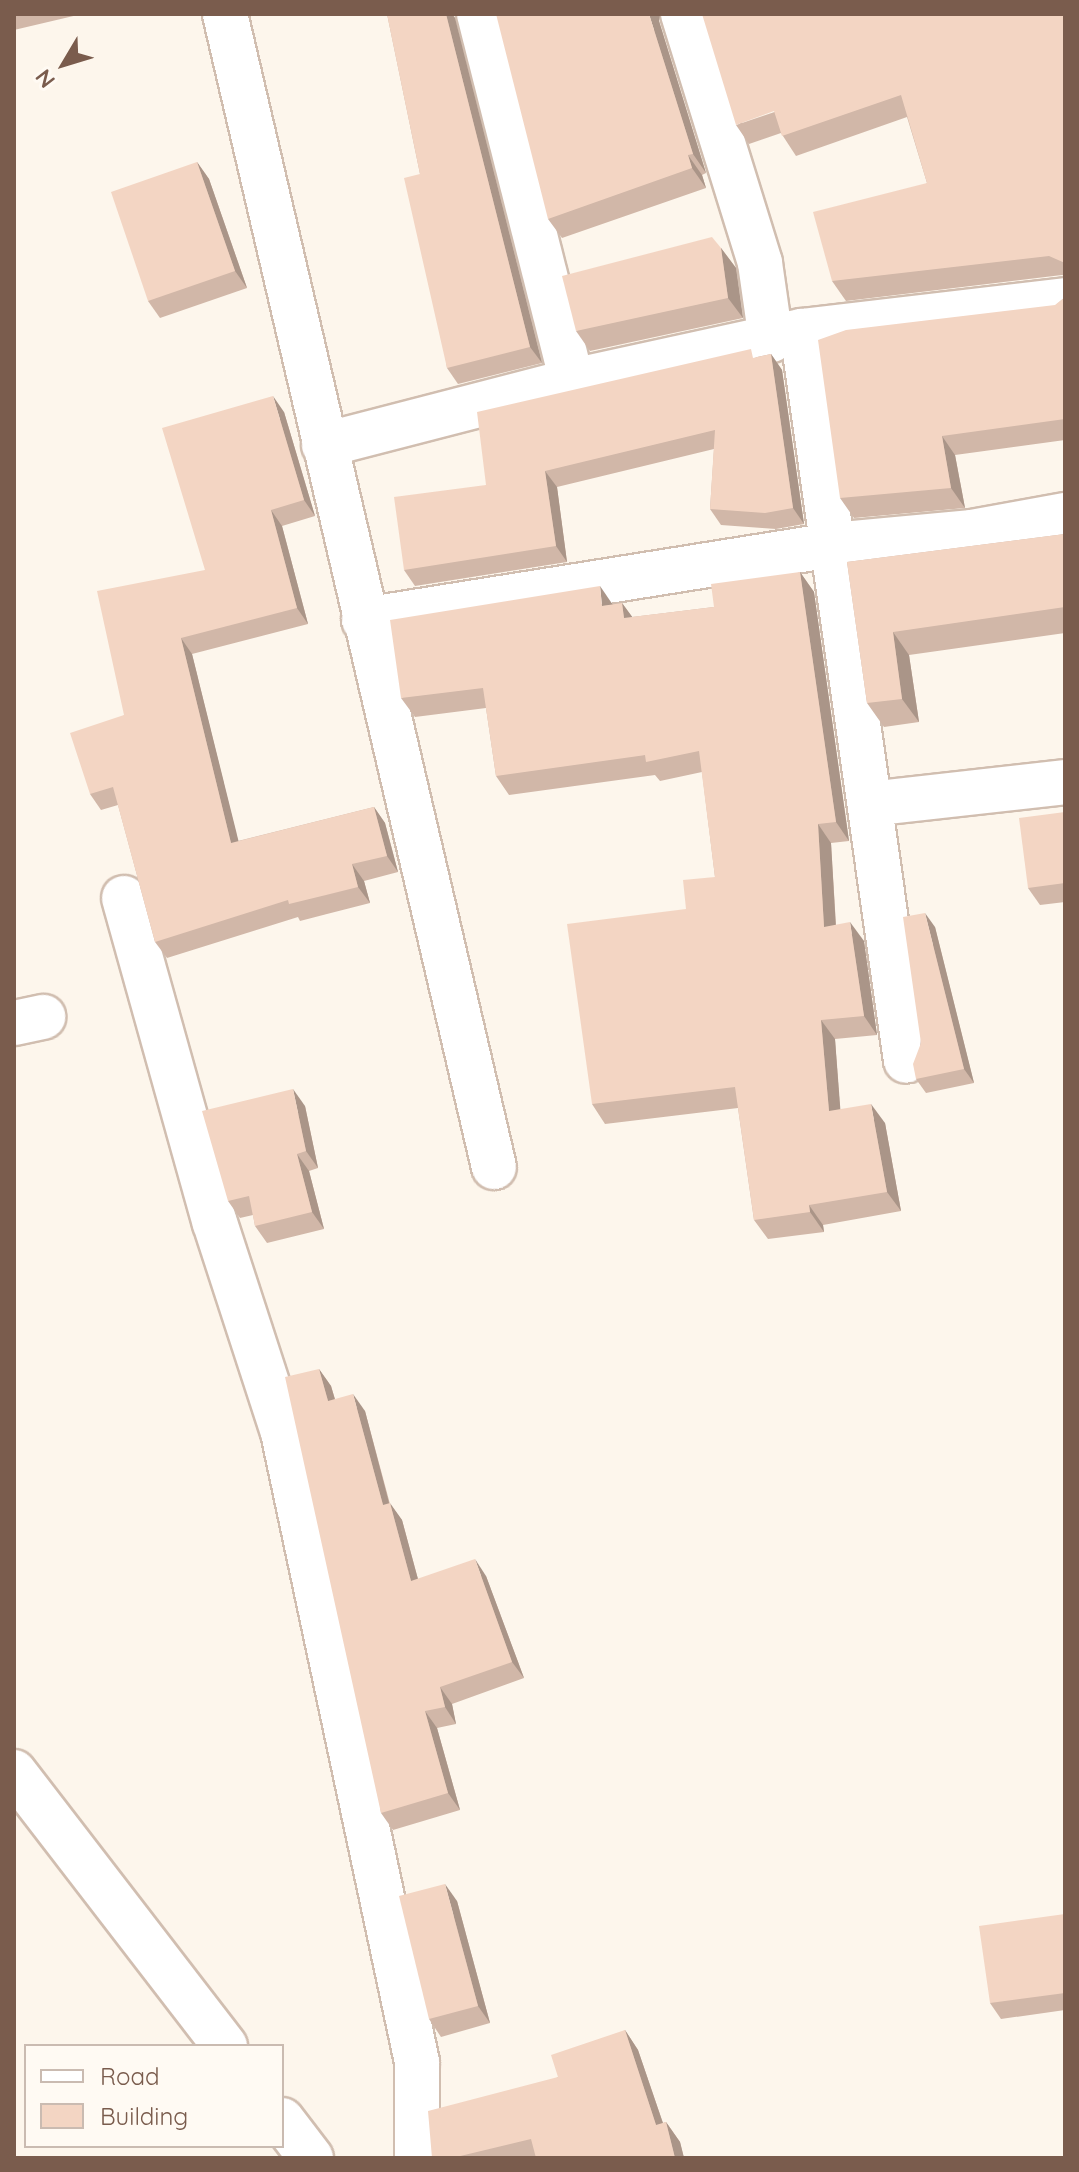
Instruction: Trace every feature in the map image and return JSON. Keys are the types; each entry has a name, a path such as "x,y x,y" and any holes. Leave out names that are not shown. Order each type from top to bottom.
{"street":[{"path":"225,14 494,1167"},
{"path":"479,14 572,381"},
{"path":"683,14 760,263 786,335 832,545 906,1061"},
{"path":"324,445 572,381 786,335 1065,300"},
{"path":"364,620 832,545 972,532 1065,515"},
{"path":"870,804 1065,782"},
{"path":"124,898 215,1223 283,1432 417,2062 417,2158"},
{"path":"14,1772 223,2044"},
{"path":"284,2123 311,2158"}],"building":[{"path":"387,14 446,14 530,347 447,368 404,178 420,174"},
{"path":"496,14 649,14 693,154 688,155 692,168 548,219"},
{"path":"702,14 1065,14 1065,263 1049,256 832,281 813,212 927,183 901,95 782,136 774,111 736,125"},
{"path":"197,162 235,271 148,301 111,192"},
{"path":"712,237 721,248 728,298 576,331 562,276"},
{"path":"1065,297 1065,419 942,436 951,488 840,498 818,340 846,330 1055,305"},
{"path":"751,349 753,358 771,354 793,508 765,513 710,509 715,430 545,471 556,546 404,570 394,497 486,485 477,412"},
{"path":"273,396 304,500 271,510 297,608 181,638 231,843 374,807 387,856 352,864 358,887 289,904 288,900 155,942 113,787 90,794 70,733 124,715 97,591 205,570 162,428"},
{"path":"1065,534 1065,607 893,632 902,699 867,703 847,562"},
{"path":"800,572 836,822 818,824 824,927 850,922 864,1016 821,1020 829,1111 871,1104 887,1192 809,1205 810,1212 754,1220 735,1087 592,1104 567,924 686,909 683,880 715,877 699,751 646,762 645,755 496,776 483,688 401,698 390,620 600,586 602,606 622,603 624,618 714,607 711,584"},
{"path":"1065,812 1065,883 1028,888 1019,818"},
{"path":"925,913 964,1069 916,1079 913,1064 921,1043 903,917"},
{"path":"293,1089 306,1151 297,1154 312,1212 255,1226 249,1196 228,1201 202,1111"},
{"path":"319,1369 328,1401 353,1394 383,1505 390,1503 411,1581 475,1559 512,1662 440,1687 445,1707 425,1711 448,1793 381,1813 285,1377"},
{"path":"445,1884 478,2006 429,2019 399,1896"},
{"path":"1065,1914 1065,1993 990,2003 979,1926"},
{"path":"625,2030 656,2125 666,2122 675,2158 536,2158 531,2139 452,2158 432,2158 428,2111 558,2077 551,2055"}]}
